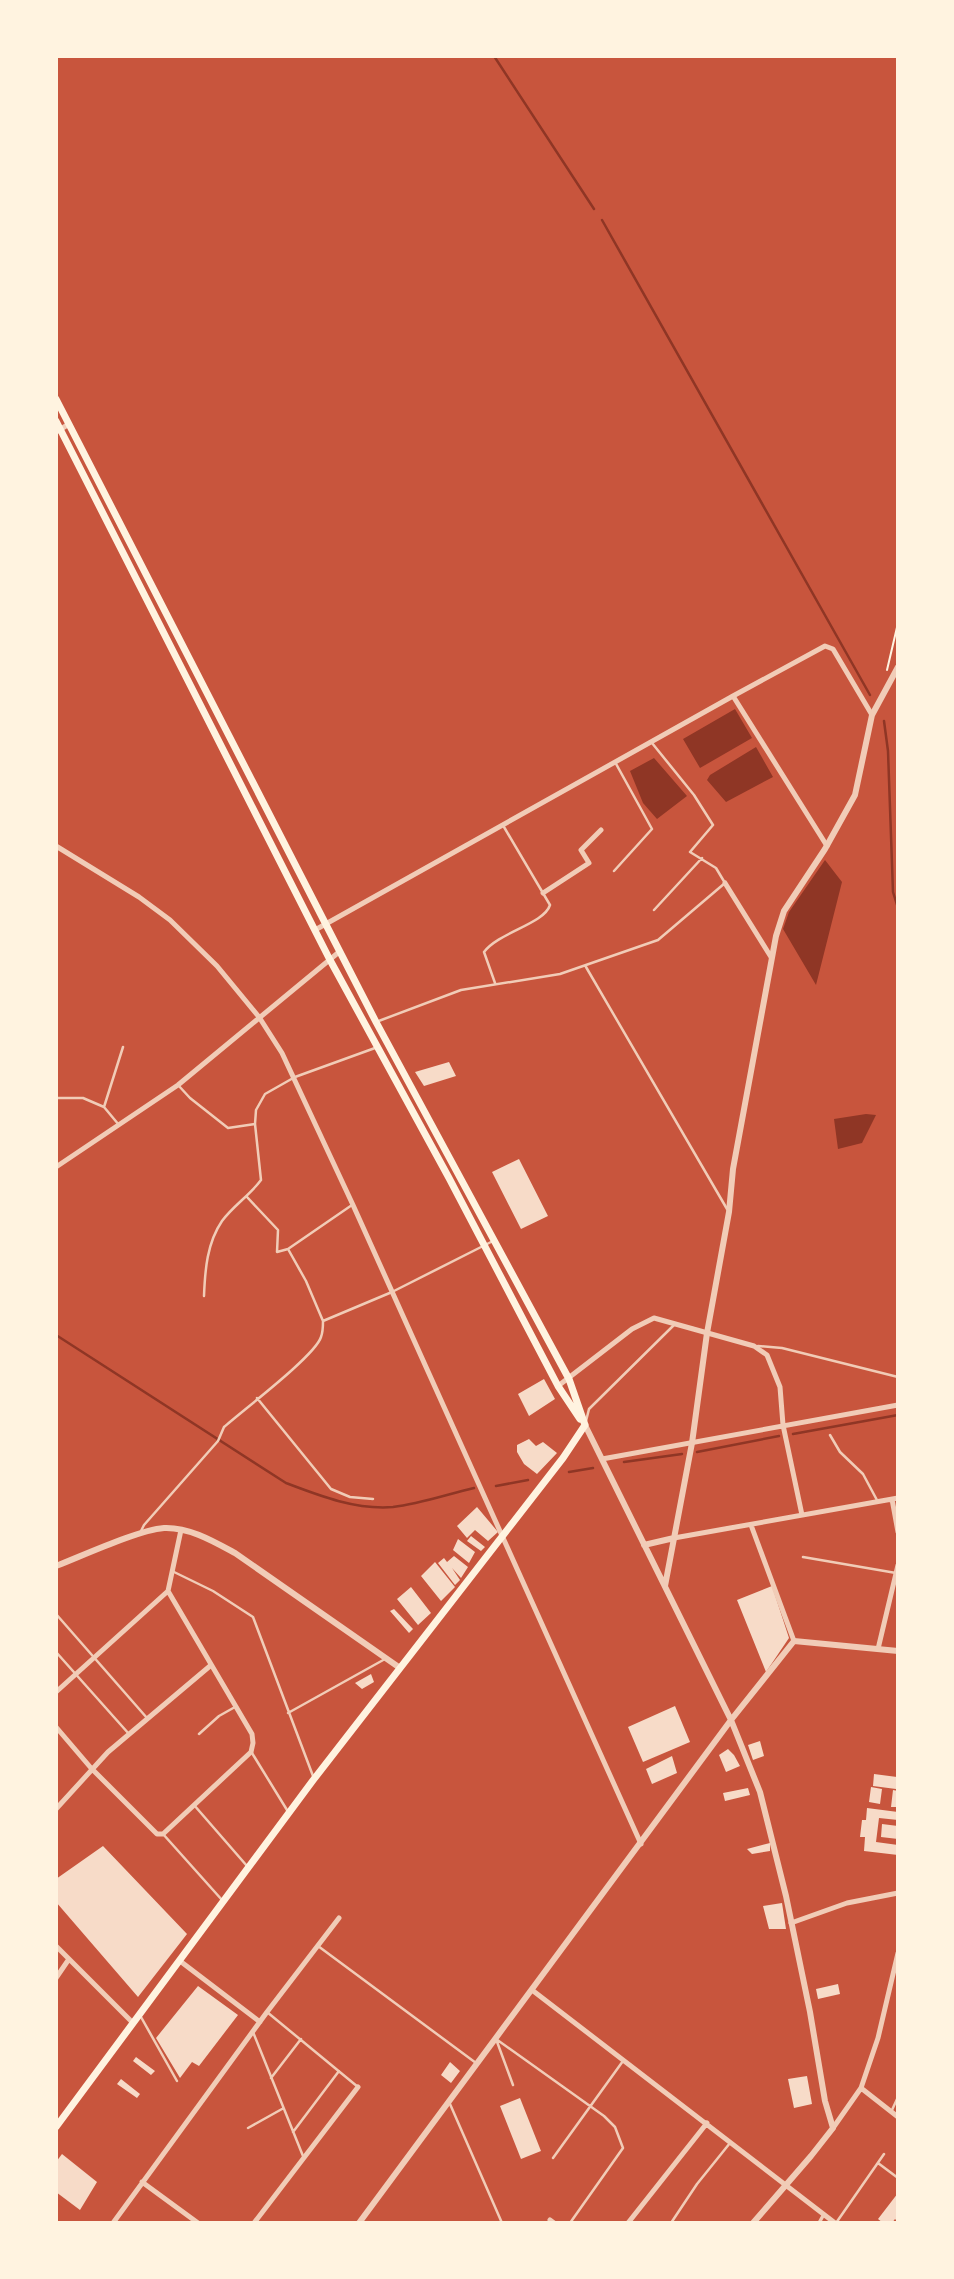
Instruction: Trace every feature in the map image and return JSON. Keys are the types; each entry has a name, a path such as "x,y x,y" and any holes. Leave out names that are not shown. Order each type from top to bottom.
{"main road":[{"path":"56,399 376,1023 569,1378 585,1425"},
{"path":"57,427 330,960 485,1245 558,1386 585,1425"},
{"path":"56,2127 314,1779 563,1458 585,1425"}],"street":[{"path":"57,427 69,424"},
{"path":"315,930 825,646 833,649 872,715"},
{"path":"665,1586 692,1443 707,1333 729,1212 733,1169 771,957 784,911 827,846 855,795 872,715 898,667"},
{"path":"733,695 827,846"},
{"path":"543,893 589,863 581,850 601,830"},
{"path":"56,846 139,897 170,920 217,966 258,1017 282,1053 640,1844"},
{"path":"725,883 771,957"},
{"path":"56,1167 178,1084 339,952"},
{"path":"558,1386 642,1323 654,1318 754,1346 767,1355 780,1387 783,1425 802,1515"},
{"path":"602,1459 898,1405"},
{"path":"585,1425 732,1720 767,1813 810,2012 825,2101 833,2128"},
{"path":"644,1545 895,1499 898,1532"},
{"path":"751,1525 794,1641"},
{"path":"56,1566 162,1528 209,1538 235,1553 400,1668"},
{"path":"56,1692 168,1591 181,1530"},
{"path":"878,1649 898,1565"},
{"path":"56,1727 91,1768 157,1834 163,1834 251,1752 252,1734 168,1591"},
{"path":"794,1641 898,1651"},
{"path":"359,2223 732,1720 794,1641"},
{"path":"56,1809 91,1768 210,1666"},
{"path":"792,1923 847,1903 898,1893"},
{"path":"113,2223 339,1918"},
{"path":"56,1946 133,2023"},
{"path":"753,2223 833,2128 860,2088 878,2038 898,1953"},
{"path":"56,1978 69,1959"},
{"path":"180,1961 260,2022"},
{"path":"532,1990 836,2223"},
{"path":"254,2223 358,2087"},
{"path":"860,2088 898,2117"},
{"path":"628,2223 707,2123"},
{"path":"142,2182 198,2223"},
{"path":"818,2223 824,2214"}],"lane":[{"path":"204,1296 205,1270 214,1236 223,1220 261,1180 255,1124 256,1110 265,1094 295,1077 377,1048 376,1023 461,990 528,980 586,967 658,940 725,883 716,868 690,852 712,825 694,795 652,742"},
{"path":"614,871 652,829 615,762"},
{"path":"495,983 484,952 506,934 546,913 550,905 504,825"},
{"path":"654,910 702,858"},
{"path":"586,967 729,1212"},
{"path":"104,1107 123,1047"},
{"path":"178,1084 190,1098 228,1128 255,1124"},
{"path":"56,1098 83,1098 104,1107 118,1125"},
{"path":"247,1197 278,1230 277,1252 288,1249 353,1205"},
{"path":"323,1321 391,1292 494,1240"},
{"path":"140,1534 144,1525 218,1441 224,1427 316,1347 321,1337 323,1321 306,1281 288,1249"},
{"path":"585,1425 589,1409 676,1324"},
{"path":"754,1346 782,1348 898,1377"},
{"path":"257,1398 331,1489 351,1497 373,1499"},
{"path":"830,1435 840,1452 863,1474 878,1502"},
{"path":"803,1557 896,1573"},
{"path":"172,1571 213,1591 253,1617 314,1779"},
{"path":"56,1614 147,1718"},
{"path":"56,1652 129,1734"},
{"path":"288,1713 385,1659"},
{"path":"199,1734 219,1716 236,1706"},
{"path":"251,1752 289,1813"},
{"path":"193,1804 249,1869"},
{"path":"163,1834 224,1902"},
{"path":"318,1946 478,2064"},
{"path":"267,2012 358,2087"},
{"path":"140,2014 177,2081"},
{"path":"252,2032 304,2159"},
{"path":"271,2078 301,2039"},
{"path":"496,2039 513,2085"},
{"path":"496,2039 604,2116 615,2127 624,2148 570,2223"},
{"path":"553,2158 623,2060"},
{"path":"293,2132 339,2071"},
{"path":"892,2112 898,2097"},
{"path":"449,2104 502,2223"},
{"path":"248,2128 284,2108"},
{"path":"671,2223 697,2184 730,2143"},
{"path":"836,2223 884,2154"},
{"path":"878,2163 898,2178"}],"path":[{"path":"885,679 898,623"}],"shaded area":[{"path":"735,709 752,738 700,768 683,739"},
{"path":"756,747 773,777 726,802 707,780 710,775"},
{"path":"654,758 687,796 657,819 643,803 630,771"},
{"path":"825,860 842,882 816,985 783,929 789,912"},
{"path":"876,1115 862,1143 838,1149 834,1119"}],"building":[{"path":"449,1062 456,1076 424,1086 415,1072"},
{"path":"519,1159 548,1216 521,1229 492,1172"},
{"path":"544,1379 555,1399 529,1416 518,1394"},
{"path":"529,1439 536,1446 543,1442 557,1453 537,1474 524,1464 517,1452 517,1445"},
{"path":"477,1507 498,1532 488,1541 475,1530 467,1538 457,1526"},
{"path":"471,1536 485,1547 481,1551 467,1541"},
{"path":"458,1539 475,1552 469,1563 453,1550"},
{"path":"454,1556 468,1567 461,1578 452,1568 460,1580 455,1585 438,1563 444,1558 447,1562"},
{"path":"435,1562 455,1587 441,1601 421,1576"},
{"path":"772,1586 789,1638 766,1672 737,1600"},
{"path":"411,1587 431,1613 418,1625 397,1599"},
{"path":"394,1609 413,1629 409,1633 390,1611"},
{"path":"371,1674 374,1682 362,1689 355,1683"},
{"path":"675,1706 690,1742 643,1762 628,1727"},
{"path":"760,1741 764,1756 753,1760 748,1745"},
{"path":"728,1749 740,1766 726,1772 719,1755"},
{"path":"672,1756 677,1773 652,1784 646,1769"},
{"path":"874,1774 897,1777 896,1789 873,1786"},
{"path":"871,1787 882,1789 880,1804 869,1802"},
{"path":"748,1788 750,1795 725,1801 723,1793"},
{"path":"893,1790 898,1791 898,1807 891,1807"},
{"path":"867,1808 898,1812 898,1820 879,1818 876,1842 898,1845 898,1855 864,1851 865,1837 860,1837"},
{"path":"882,1824 898,1826 898,1839 881,1837"},
{"path":"770,1843 770,1851 752,1854 747,1849"},
{"path":"103,1846 187,1934 138,1997 56,1902 56,1879"},
{"path":"782,1903 786,1929 769,1929 763,1906"},
{"path":"838,1984 840,1994 818,1999 816,1989"},
{"path":"198,1986 238,2015 199,2066 192,2062 180,2078 156,2038"},
{"path":"136,2057 155,2071 151,2075 133,2061"},
{"path":"450,2062 460,2071 451,2083 441,2075"},
{"path":"807,2076 812,2104 794,2108 788,2079"},
{"path":"121,2079 140,2094 137,2098 117,2084"},
{"path":"520,2098 541,2151 521,2159 500,2106"},
{"path":"62,2154 97,2182 80,2210 56,2192 56,2162"},
{"path":"898,2193 898,2222 895,2219 892,2223 883,2223 878,2219"}],"waterway":[{"path":"494,56 594,209"},
{"path":"602,220 870,695"},
{"path":"884,721 888,751 893,892 898,908"},
{"path":"56,1335 286,1483 312,1493 352,1504 393,1507 474,1488"},
{"path":"793,1434 898,1415"},
{"path":"697,1452 779,1436"},
{"path":"624,1462 682,1454"},
{"path":"569,1472 593,1468"},
{"path":"496,1486 528,1480"}]}
